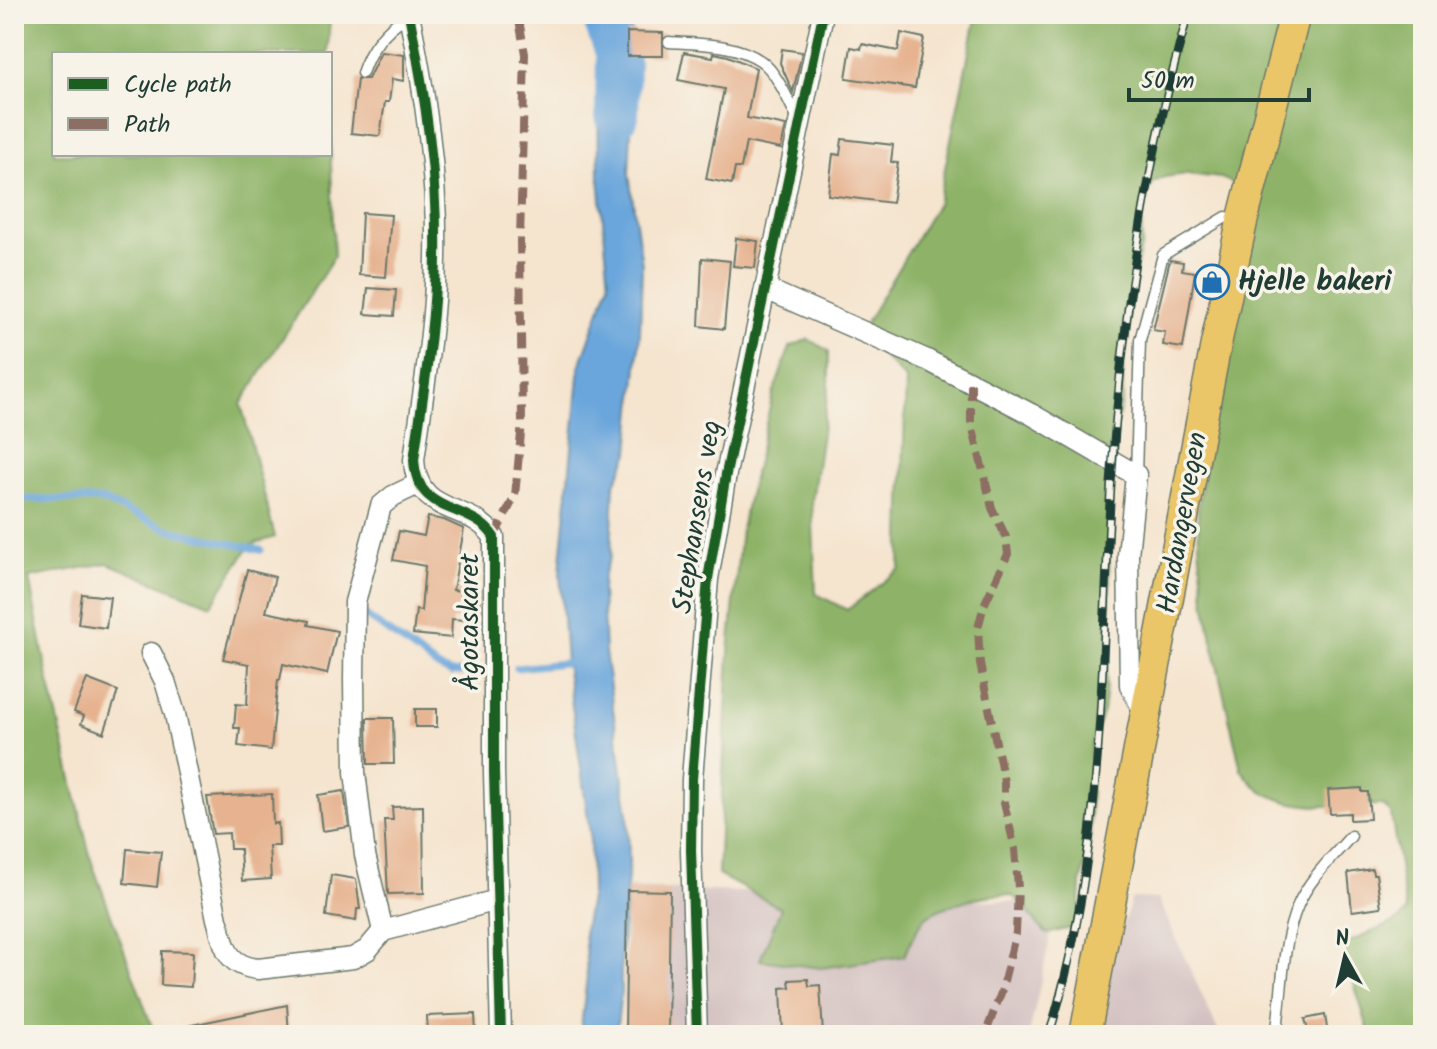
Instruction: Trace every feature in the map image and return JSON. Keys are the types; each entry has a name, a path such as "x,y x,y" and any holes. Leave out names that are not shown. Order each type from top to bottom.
{"main road":[{"name":"Hardangervegen","path":"1085,1035 1216,344 1242,222 1295,14"}],"street":[{"path":"383,931 365,855 355,772 355,602 381,506 393,496 418,484 414,460 431,336 436,257 427,121 409,14"},
{"name":"Stephansens veg","path":"697,1035 691,794 708,579 726,474 823,14"},
{"path":"766,289 927,360 1031,414 1136,475 1128,555 1130,685 1146,716"},
{"name":"Ågotaskaret","path":"418,484 434,502 488,528 494,537 493,655 501,1035"},
{"path":"151,653 165,681 175,714 217,919 232,960 244,967 258,969 353,958 367,950 383,931 497,900"}],"lane":[{"path":"362,73 379,37 409,14"},
{"path":"669,42 737,49 763,62 800,124"},
{"path":"1136,475 1140,340 1163,255 1226,217 1242,222"},
{"path":"1276,1035 1290,931 1297,906 1306,890 1351,836"}],"shaded area":[{"path":"626,888 1058,903 1029,1035 624,1035"},
{"path":"1132,898 1158,899 1220,1035 1085,1035"}],"green space":[{"path":"14,14 330,14 328,52 52,52 52,156 331,156 334,257 241,404 275,537 250,545 211,605 107,563 29,578 47,673 91,860 155,1035 14,1035"},
{"path":"977,14 1423,14 1423,1035 1370,1035 1345,954 1347,943 1399,920 1406,911 1391,813 1383,805 1325,806 1287,802 1254,785 1241,769 1212,642 1199,545 1198,512 1242,191 1221,178 1187,174 1164,177 1154,182 1142,203 1142,243 1123,324 1123,399 1107,458 1110,597 1106,688 1103,711 1091,747 1090,837 1081,884 1079,920 1070,928 1047,934 1014,897 982,897 942,909 925,918 904,956 821,968 760,960 781,908 718,875 729,652 741,529 773,394 790,347 808,339 829,351 829,386 812,500 816,594 847,610 900,569 906,380 857,329 861,331 938,202"}],"water":[{"path":"618,54 628,80 632,110 629,173 642,265 640,333 629,453 614,486 611,555 603,576 602,590 605,652 628,815 629,864 616,1035 577,1035 581,1028 587,976 584,930 591,893 590,833 566,663 560,572 580,366 609,284 599,178 598,83"}],"building":[{"path":"627,32 663,33 663,56 627,56"},
{"path":"901,33 924,38 915,88 846,78 851,47 861,49 862,44 898,51"},
{"path":"782,49 802,52 793,92 780,63"},
{"path":"381,52 404,55 404,81 392,79 380,136 351,133 357,79 368,79"},
{"path":"684,52 728,56 756,68 747,118 786,126 781,149 746,142 741,168 735,168 732,184 706,179 724,89 678,80"},
{"path":"842,139 893,145 891,162 898,163 892,203 828,195 833,154 840,155"},
{"path":"362,213 391,215 386,277 359,275"},
{"path":"736,238 758,241 755,268 733,266"},
{"path":"702,258 730,261 724,329 699,326"},
{"path":"1170,260 1183,262 1182,270 1195,272 1183,348 1163,345 1165,332 1153,330"},
{"path":"368,288 396,290 394,316 365,314"},
{"path":"428,517 464,529 453,590 480,592 477,621 452,619 451,638 413,634 416,610 421,611 425,566 393,560 399,531 424,536"},
{"path":"247,570 275,577 266,612 309,621 308,625 337,631 327,674 283,664 278,680 271,750 238,746 240,728 234,728 236,704 247,705 249,664 223,659"},
{"path":"82,594 110,597 106,628 78,624"},
{"path":"87,679 118,691 104,733 81,724 84,716 74,712"},
{"path":"415,709 437,709 437,727 415,727"},
{"path":"367,718 393,718 394,764 368,764"},
{"path":"1362,788 1362,792 1368,792 1370,819 1350,820 1350,813 1330,814 1328,790"},
{"path":"344,791 349,827 322,831 318,795"},
{"path":"272,794 273,824 278,823 279,846 269,846 271,879 242,881 240,849 230,849 229,833 213,834 207,797"},
{"path":"423,806 424,893 388,894 384,820 393,820 392,807"},
{"path":"127,849 161,852 157,887 124,883"},
{"path":"1372,869 1376,874 1381,907 1352,911 1348,873"},
{"path":"331,875 356,879 360,909 357,909 356,921 326,916"},
{"path":"627,890 670,891 668,1035 625,1035"},
{"path":"162,951 193,952 191,987 161,985"},
{"path":"808,979 809,986 820,985 823,1035 783,1035 781,988 790,987 789,980"},
{"path":"287,1005 289,1034 189,1035 187,1026"},
{"path":"475,1014 476,1035 428,1035 427,1016"},
{"path":"1325,1015 1328,1035 1309,1035 1305,1019"}],"waterway":[{"path":"603,14 618,54 617,115"},
{"path":"14,499 102,500 170,530 261,550"},
{"path":"366,616 439,668 451,673 470,671"},
{"path":"516,668 574,662"}],"railway":[{"path":"1049,1035 1081,900 1090,831 1097,762 1115,425 1128,306 1147,188 1188,14"}],"marked path":[{"path":"494,537 515,496 522,423 520,239 525,54 518,14"},
{"path":"971,383 971,421 992,508 1006,537 1008,554 984,605 978,628 980,664 1004,782 1004,803 1015,849 1018,888 1016,932 1001,993 985,1035"}],"cycle path":[{"path":"409,14 429,135 436,228 433,309 414,460 417,478 424,491 446,507 472,518 494,537 494,772 501,1035"},
{"path":"697,1035 692,779 708,579 726,474 823,14"}],"place":[{"name":"Hjelle bakeri","path":"1212,282"}]}
